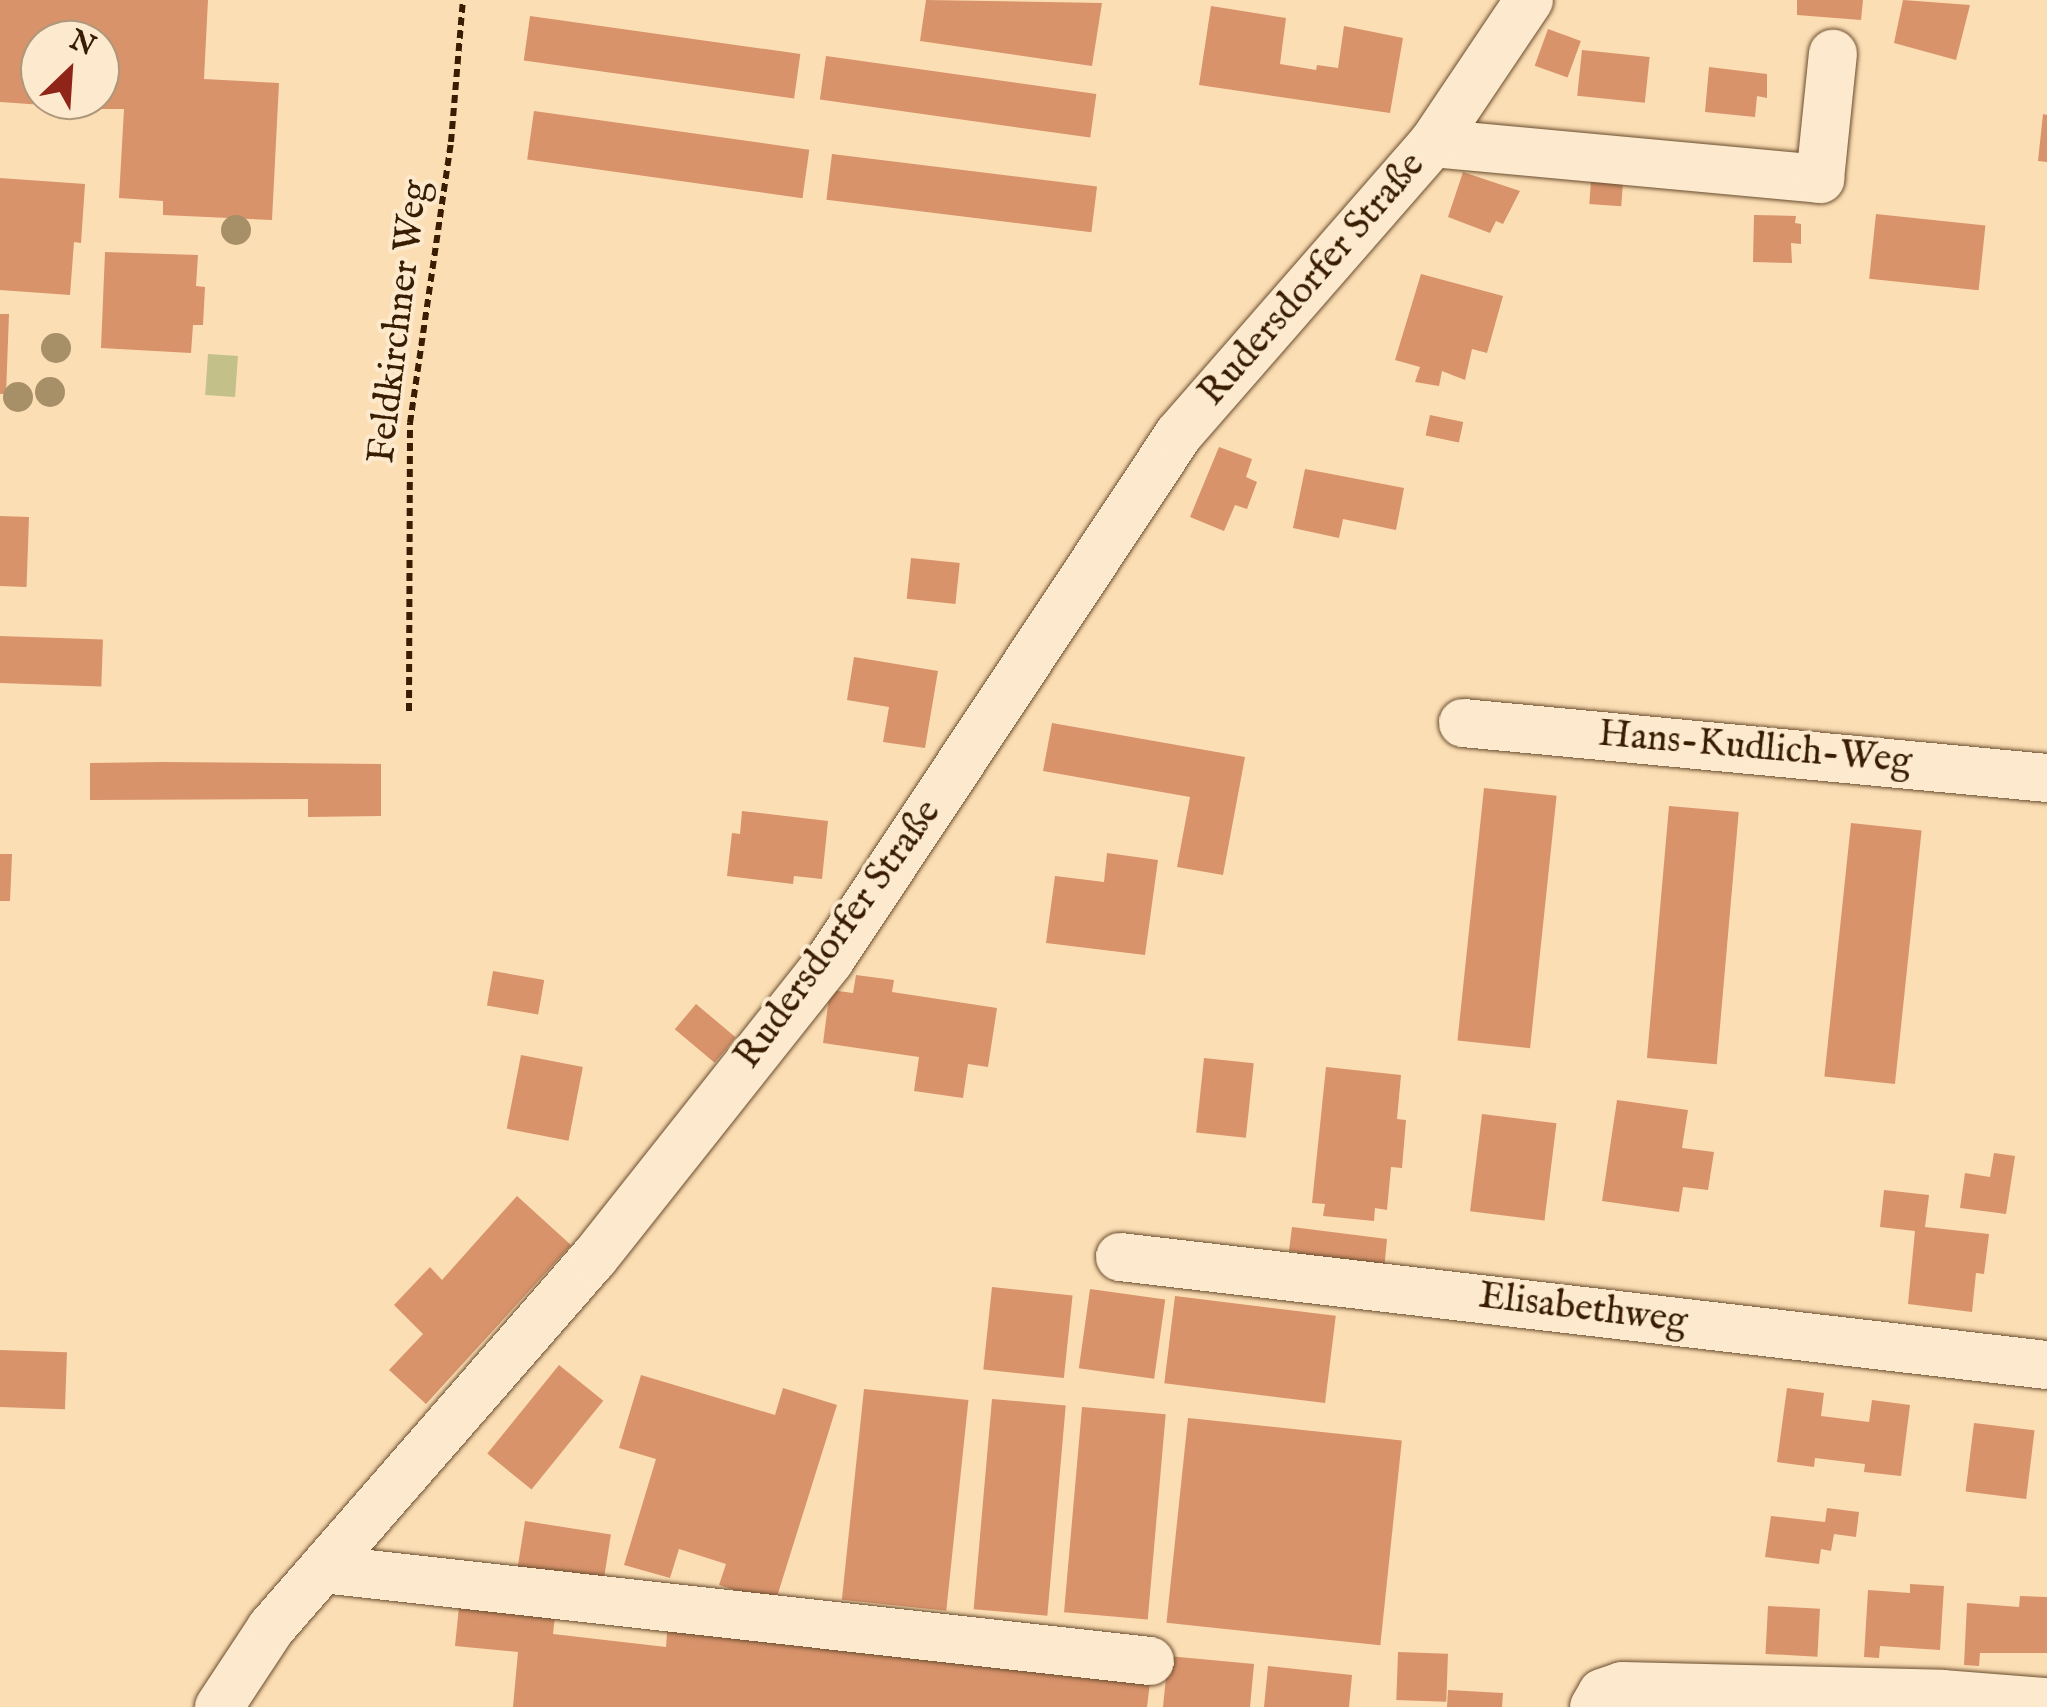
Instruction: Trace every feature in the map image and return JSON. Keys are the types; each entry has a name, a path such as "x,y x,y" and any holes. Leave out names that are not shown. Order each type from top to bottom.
{"street":[{"name":"Rudersdorfer Straße","path":"219,1707 271,1628 594,1258 830,960 1179,434 1433,143 1529,0"},
{"name":"Rudersdorfer Straße","path":"1433,143 1820,179 1833,54"},
{"name":"Hans-Kudlich-Weg","path":"1463,723 2047,778"},
{"name":"Elisabethweg","path":"1120,1257 2047,1366"},
{"path":"323,1569 1150,1661"},
{"path":"1594,1707 1602,1693 1622,1686 1942,1694 2047,1702"}],"path":[{"name":"Feldkirchner Weg","path":"409,711 410,423 451,142 462,0"}],"shaded area":[{"path":"208,354 238,356 235,397 205,395"}],"building":[{"path":"0,0 208,0 204,79 279,83 272,220 163,215 163,201 119,198 124,109 120,109 120,20 20,20 20,103 0,102"},
{"path":"926,0 1102,3 1092,66 920,41"},
{"path":"1797,0 1863,0 1861,20 1797,15"},
{"path":"1903,0 1970,5 1956,60 1894,43"},
{"path":"1211,6 1286,18 1280,64 1316,70 1317,65 1338,68 1344,26 1403,38 1390,113 1199,85"},
{"path":"530,16 800,54 794,99 524,61"},
{"path":"1548,29 1581,41 1568,78 1535,66"},
{"path":"1582,50 1650,57 1645,103 1577,96"},
{"path":"826,56 1096,94 1090,138 820,100"},
{"path":"1709,67 1767,74 1767,98 1757,96 1755,117 1705,112"},
{"path":"534,111 809,150 802,198 527,160"},
{"path":"2043,114 2047,115 2047,162 2038,161"},
{"path":"832,154 1097,187 1091,232 826,200"},
{"path":"1463,172 1520,191 1503,224 1496,221 1490,233 1448,217"},
{"path":"0,178 85,184 81,243 74,242 70,295 0,290"},
{"path":"1591,180 1623,182 1621,206 1589,204"},
{"path":"1876,214 1985,225 1979,290 1869,279"},
{"path":"1754,215 1796,216 1795,223 1801,224 1801,244 1791,243 1792,263 1753,262"},
{"path":"105,252 198,255 196,286 205,287 203,325 193,325 191,353 101,348"},
{"path":"1421,274 1503,296 1487,353 1472,349 1465,380 1442,371 1439,386 1415,382 1420,367 1395,360"},
{"path":"0,314 9,314 6,394 0,394"},
{"path":"1430,415 1463,422 1459,443 1426,436"},
{"path":"1219,447 1252,459 1246,477 1257,482 1247,509 1235,505 1224,531 1190,517"},
{"path":"1305,469 1404,488 1396,530 1343,519 1339,538 1293,528"},
{"path":"0,516 29,517 27,587 0,586"},
{"path":"911,558 960,563 955,604 907,599"},
{"path":"0,636 103,640 101,687 0,683"},
{"path":"854,657 938,671 925,748 883,742 889,707 847,700"},
{"path":"1052,723 1245,757 1223,875 1177,867 1190,797 1043,771"},
{"path":"90,763 381,764 381,816 308,817 308,799 90,800"},
{"path":"1484,788 1557,796 1530,1048 1457,1041"},
{"path":"1669,806 1739,812 1717,1064 1647,1058"},
{"path":"742,811 828,821 822,879 794,876 793,884 727,876 732,833 740,834"},
{"path":"1851,823 1922,830 1895,1084 1824,1077"},
{"path":"1107,853 1158,860 1145,955 1046,943 1055,876 1104,882"},
{"path":"0,854 12,854 10,901 0,901"},
{"path":"493,971 544,980 538,1014 487,1005"},
{"path":"856,975 894,980 892,992 997,1008 988,1067 968,1064 963,1098 914,1091 919,1057 823,1043 830,990 853,993"},
{"path":"696,1004 736,1037 715,1063 675,1029"},
{"path":"521,1055 583,1067 569,1141 507,1129"},
{"path":"1204,1058 1254,1063 1246,1138 1196,1133"},
{"path":"1326,1067 1401,1075 1397,1119 1406,1120 1402,1168 1391,1167 1387,1210 1375,1208 1374,1221 1323,1216 1325,1204 1312,1203"},
{"path":"1617,1100 1688,1110 1682,1148 1714,1152 1708,1190 1683,1187 1679,1212 1602,1201"},
{"path":"1482,1114 1556,1123 1544,1220 1470,1211"},
{"path":"1994,1153 2015,1156 2006,1214 1960,1208 1965,1173 1990,1177"},
{"path":"1884,1190 1929,1195 1925,1227 1989,1234 1984,1274 1976,1273 1972,1312 1908,1304 1915,1231 1880,1227"},
{"path":"517,1196 571,1245 426,1404 389,1370 423,1334 394,1305 430,1267 442,1280"},
{"path":"1292,1227 1387,1239 1384,1271 1297,1261 1298,1252 1289,1251"},
{"path":"992,1287 1073,1295 1064,1378 983,1370"},
{"path":"1090,1289 1165,1300 1154,1379 1079,1368"},
{"path":"1175,1296 1336,1316 1325,1403 1164,1383"},
{"path":"0,1350 67,1352 65,1409 0,1407"},
{"path":"559,1365 603,1401 532,1489 487,1454"},
{"path":"641,1375 775,1415 783,1388 837,1405 775,1603 719,1585 726,1564 679,1549 670,1578 624,1565 656,1459 619,1448"},
{"path":"1787,1388 1824,1393 1821,1416 1869,1422 1872,1400 1910,1405 1901,1476 1864,1472 1865,1464 1815,1458 1814,1467 1777,1462"},
{"path":"864,1389 968,1400 946,1611 842,1600"},
{"path":"992,1399 1066,1405 1047,1616 974,1609"},
{"path":"1082,1407 1166,1414 1148,1620 1064,1612"},
{"path":"1188,1418 1402,1440 1380,1645 1166,1623"},
{"path":"1974,1423 2035,1430 2026,1499 1966,1491"},
{"path":"1827,1508 1859,1512 1856,1537 1834,1534 1831,1551 1821,1549 1819,1564 1765,1557 1771,1516 1825,1522"},
{"path":"525,1521 611,1535 604,1581 518,1567"},
{"path":"1910,1584 1944,1586 1940,1650 1880,1646 1879,1658 1864,1657 1868,1590 1910,1593"},
{"path":"2020,1596 2047,1597 2047,1653 1980,1653 1979,1666 1964,1665 1967,1603 2019,1607"},
{"path":"460,1597 556,1607 553,1634 666,1647 668,1621 1151,1674 1147,1707 513,1707 518,1652 455,1646"},
{"path":"1768,1606 1820,1609 1817,1657 1765,1654"},
{"path":"1398,1652 1448,1654 1446,1702 1396,1700"},
{"path":"1168,1656 1254,1664 1250,1707 1163,1707"},
{"path":"1268,1666 1352,1675 1349,1707 1264,1707"},
{"path":"1448,1690 1503,1693 1502,1707 1447,1707"}]}
